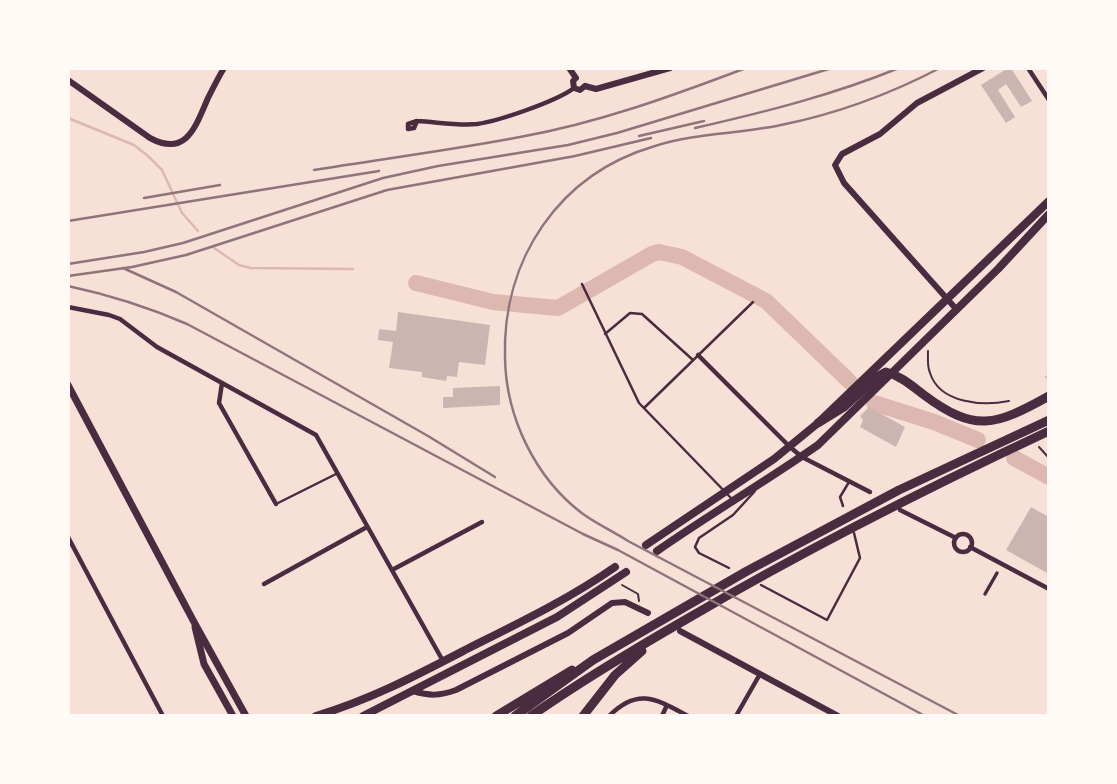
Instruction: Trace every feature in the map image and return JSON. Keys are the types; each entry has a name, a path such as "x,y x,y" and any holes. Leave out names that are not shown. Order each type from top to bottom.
{"highway":[{"path":"657,551 818,445 998,269 1045,217 1049,201"},
{"path":"646,545 790,447 948,300 1045,217"},
{"path":"818,423 844,407 886,372 952,414 982,421 1006,418 1048,397"},
{"path":"496,716 824,529 1049,419"},
{"path":"531,716 593,674 865,521 1049,431"},
{"path":"316,716 376,695 443,662 547,609 615,567"},
{"path":"363,716 557,617 626,572"},
{"path":"583,716 615,675 656,638"},
{"path":"514,716 593,660"}],"main road":[{"path":"68,385 246,716"},
{"path":"194,622 204,664 233,716"}],"street":[{"path":"68,80 150,138 165,145 172,145 190,134 224,68"},
{"path":"569,68 576,78 583,79 585,86"},
{"path":"585,86 596,89 670,68"},
{"path":"957,310 844,183 835,164 842,154 880,134 917,103 983,68"},
{"path":"1028,68 1049,100"},
{"path":"574,88 573,82 576,78"},
{"path":"417,121 463,124 489,121 556,99 574,88 580,90 585,86"},
{"path":"68,307 120,319 157,347 316,435 443,662"},
{"path":"695,358 802,457 870,492"},
{"path":"222,383 219,403 276,504"},
{"path":"900,510 956,538"},
{"path":"392,570 482,522"},
{"path":"264,584 368,527"},
{"path":"961,534 967,535 971,539 971,547 960,551 955,546 956,538 961,534"},
{"path":"68,537 163,716"},
{"path":"971,547 1049,589"},
{"path":"985,594 996,573"},
{"path":"413,691 430,696 456,690 568,633 612,603 625,602 648,613"},
{"path":"678,627 838,716"},
{"path":"736,716 760,674"},
{"path":"609,716 633,699 646,697 688,716"},
{"path":"662,716 667,705"}],"lane":[{"path":"582,285 639,403 724,493 734,500"},
{"path":"644,408 752,302"},
{"path":"605,334 630,313 642,314 695,358"},
{"path":"276,504 338,473"},
{"path":"843,506 840,497 849,482"},
{"path":"729,568 699,554 695,547 699,538 733,515 761,483"},
{"path":"761,584 827,620 860,558 854,533"}],"path":[{"path":"928,348 929,373 933,380 951,395 972,404 1009,401"},
{"path":"1039,447 1049,458"},
{"path":"621,584 638,594 638,601"}],"building":[{"path":"1011,68 1032,101 1021,107 1006,84 998,90 1015,117 1006,123 981,85"},
{"path":"398,312 490,325 485,365 459,362 457,377 447,376 446,381 422,377 422,372 389,368 393,342 378,340 379,329 396,331"},
{"path":"500,386 500,405 443,408 443,397 453,397 453,388"},
{"path":"869,407 905,427 896,447 860,427 863,420 860,416"},
{"path":"1031,507 1049,517 1049,574 1006,550"}],"waterway":[{"path":"68,118 134,145 148,156 162,170 182,213 198,231"},
{"path":"214,248 239,265 251,268 353,269"},
{"path":"416,283 493,302 558,308 652,254 659,252 682,257 766,301 850,382"},
{"path":"874,403 934,422 978,440"},
{"path":"1014,458 1049,477"}],"railway":[{"path":"314,170 549,131 634,108 746,68"},
{"path":"68,264 183,243 383,178 438,166 568,145 617,133 832,68"},
{"path":"695,128 798,102 899,68"},
{"path":"940,68 882,95 822,115 765,128 686,138 655,146 621,159 591,177 565,199 543,225 526,255 514,287 507,322 505,358 511,402 526,445 551,483 583,514 628,541 960,716"},
{"path":"639,136 704,121"},
{"path":"68,276 132,267 186,255 387,190 575,156 651,138"},
{"path":"68,221 379,171"},
{"path":"144,198 220,185"},
{"path":"123,268 176,292 495,477"},
{"path":"68,286 129,302 187,324 618,550 925,716"}]}
